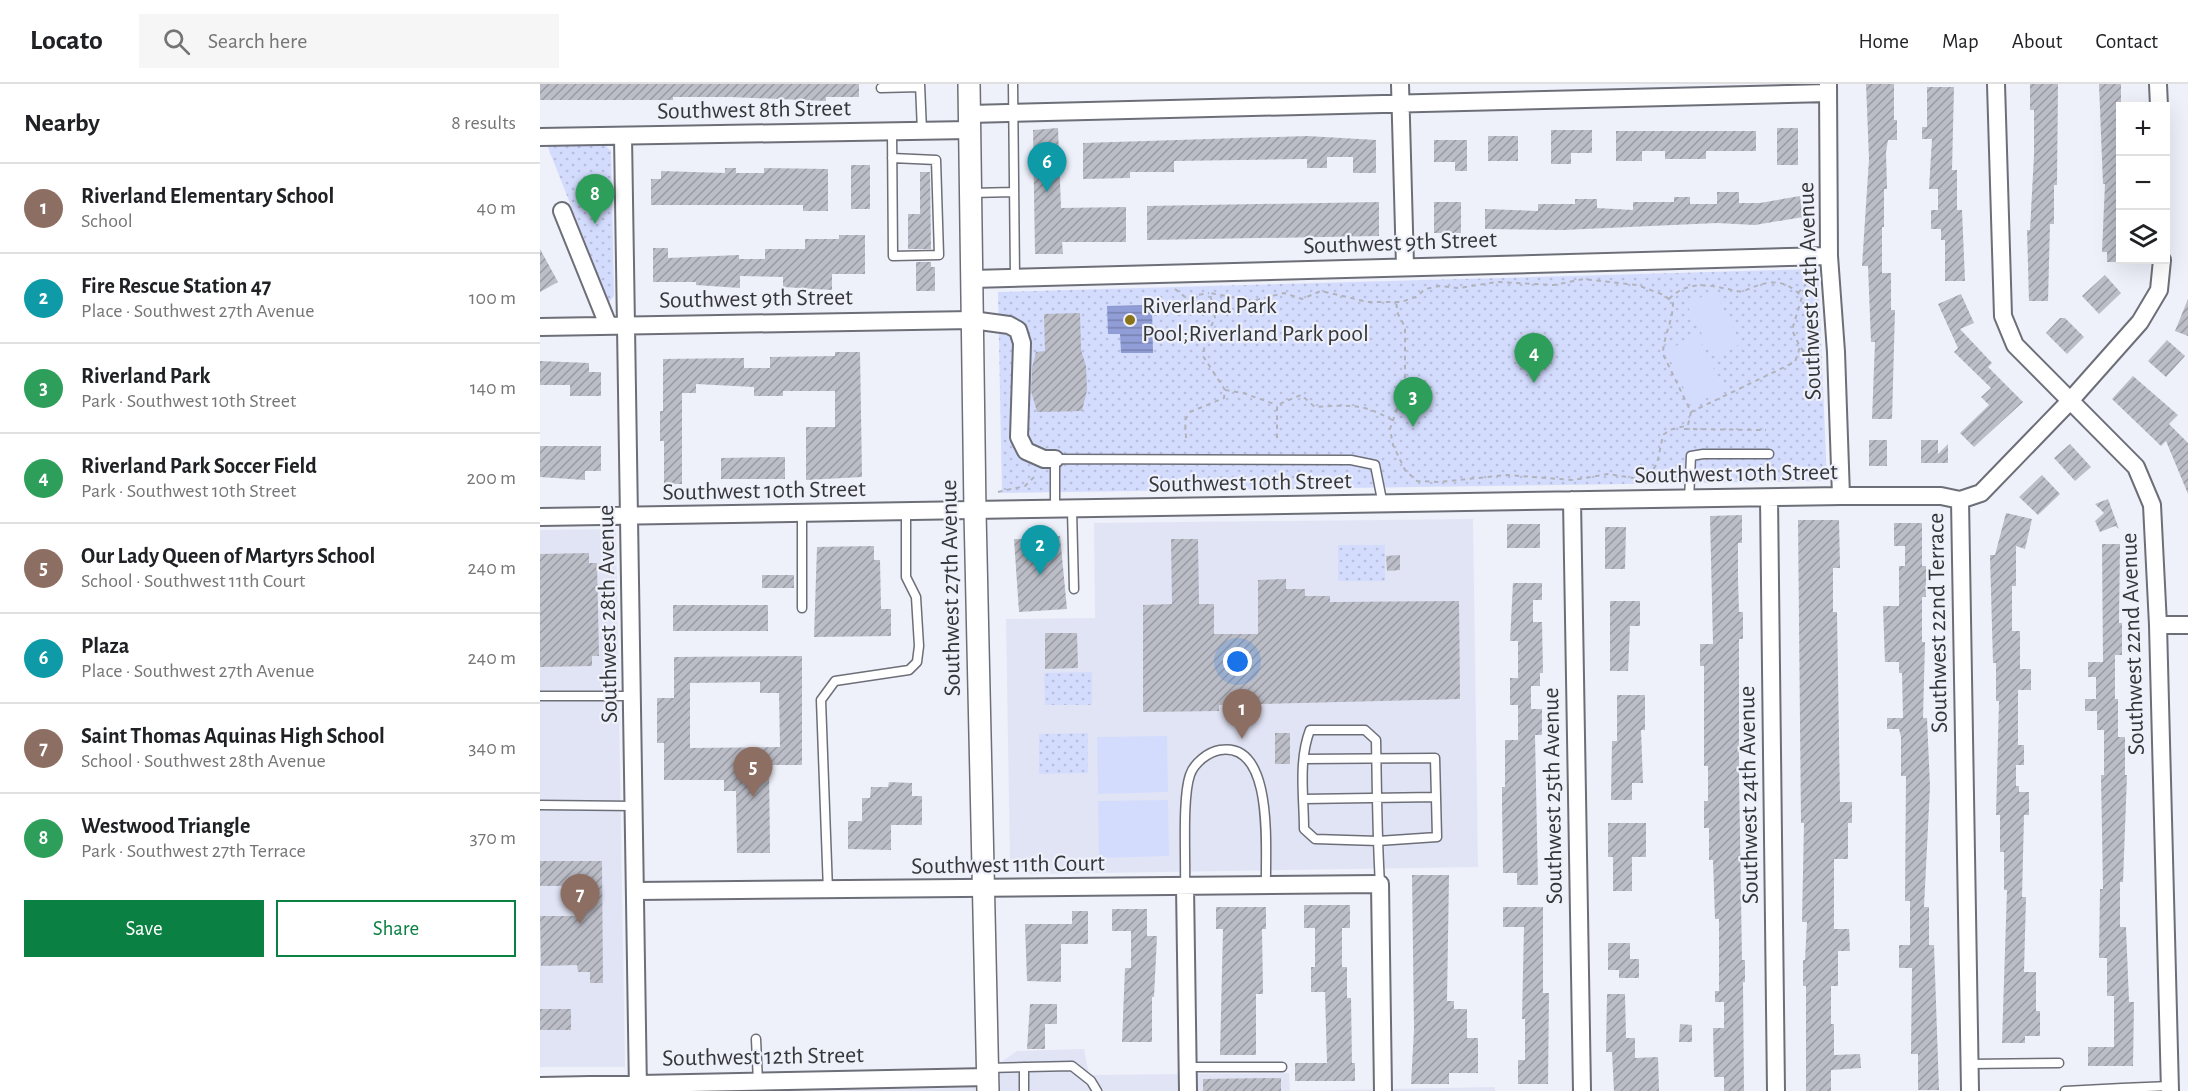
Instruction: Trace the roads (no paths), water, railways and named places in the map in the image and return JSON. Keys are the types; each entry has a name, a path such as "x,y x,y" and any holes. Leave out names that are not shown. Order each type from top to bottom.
{"street":[{"name":"Southwest 27th Avenue","path":"969,84 975,512 988,1079"},
{"path":"1400,84 1406,266"},
{"path":"1996,84 2003,316 2015,345 2069,402 2140,322 2158,290 2161,264"},
{"path":"2158,84 2159,102"},
{"name":"Southwest 8th Street","path":"540,137 922,131 1014,113 1401,103 1828,88"},
{"name":"Southwest 24th Avenue","path":"1828,88 1825,261 1836,352 1841,496"},
{"name":"Southwest 28th Avenue","path":"623,136 638,1088"},
{"path":"562,211 608,325"},
{"name":"Southwest 9th Street","path":"972,279 1406,266 1825,261"},
{"name":"Southwest 9th Street","path":"540,327 972,320 1008,325 1018,330 1022,343 1019,437 1026,452 1049,463"},
{"name":"Southwest 22nd Terrace","path":"1970,1091 1960,500 1981,493 2069,402"},
{"name":"Southwest 22nd Avenue","path":"2069,402 2136,467 2152,505 2158,625 2170,1088"},
{"name":"Southwest 10th Street","path":"540,517 975,512 1383,505 1411,502 1689,500 1841,496 1941,496 1960,500"},
{"name":"Southwest 24th Avenue","path":"1769,498 1776,1091"},
{"name":"Southwest 25th Avenue","path":"1572,500 1582,1091"},
{"path":"2158,625 2188,625"},
{"path":"1380,884 1383,1091"},
{"name":"Southwest 11th Court","path":"636,891 983,890 1380,884"},
{"path":"1185,886 1188,1091"},
{"name":"Southwest 12th Street","path":"540,1086 638,1088 758,1082 988,1079"}],"lane":[{"path":"1012,84 1015,278"},
{"path":"881,88 920,86 922,131"},
{"path":"892,132 892,158 893,256 939,255 936,160 892,158"},
{"path":"970,193 1014,192"},
{"path":"1689,500 1691,456 1769,454"},
{"path":"1055,510 1049,463 1351,460 1375,465 1383,505"},
{"path":"1072,510 1074,590"},
{"path":"828,891 821,700 835,681 909,670 917,662 919,646 916,597 906,577 906,512"},
{"path":"801,514 801,608"},
{"path":"540,696 633,696"},
{"path":"1304,759 1377,759 1435,758 1437,837 1378,841 1315,839 1304,829 1304,800 1304,759 1304,747 1310,730 1365,729 1376,740 1377,759 1378,841 1380,884"},
{"path":"1185,886 1189,776 1199,761 1208,755 1218,750 1231,749 1242,752 1250,760 1262,789 1266,885"},
{"path":"1304,800 1436,797"},
{"path":"540,805 635,806"},
{"path":"756,1039 758,1082"},
{"path":"1969,1064 2059,1062"},
{"path":"988,1079 1024,1067 1072,1066 1090,1081 1097,1091 1103,1091"},
{"path":"1024,1067 1024,1091"},
{"path":"1187,1067 1282,1067"},
{"path":"2065,1091 2170,1088"}],"water":[{"name":"Riverland Park Pool;Riverland Park pool","path":"1152,305 1153,353 1121,353 1120,334 1108,334 1107,306"}],"place":[{"name":"Plaza","path":"1047,192"},
{"name":"Westwood Triangle","path":"595,224"},
{"name":"Riverland Park Pool;Riverland Park pool","path":"1130,320"},
{"name":"Riverland Park Soccer Field","path":"1534,383"},
{"name":"Riverland Park","path":"1413,427"},
{"name":"Fire Rescue Station 47","path":"1040,575"},
{"name":"Riverland Elementary School","path":"1242,739"},
{"name":"Our Lady Queen of Martyrs School","path":"753,797"},
{"name":"Saint Thomas Aquinas High School","path":"580,924"}]}
